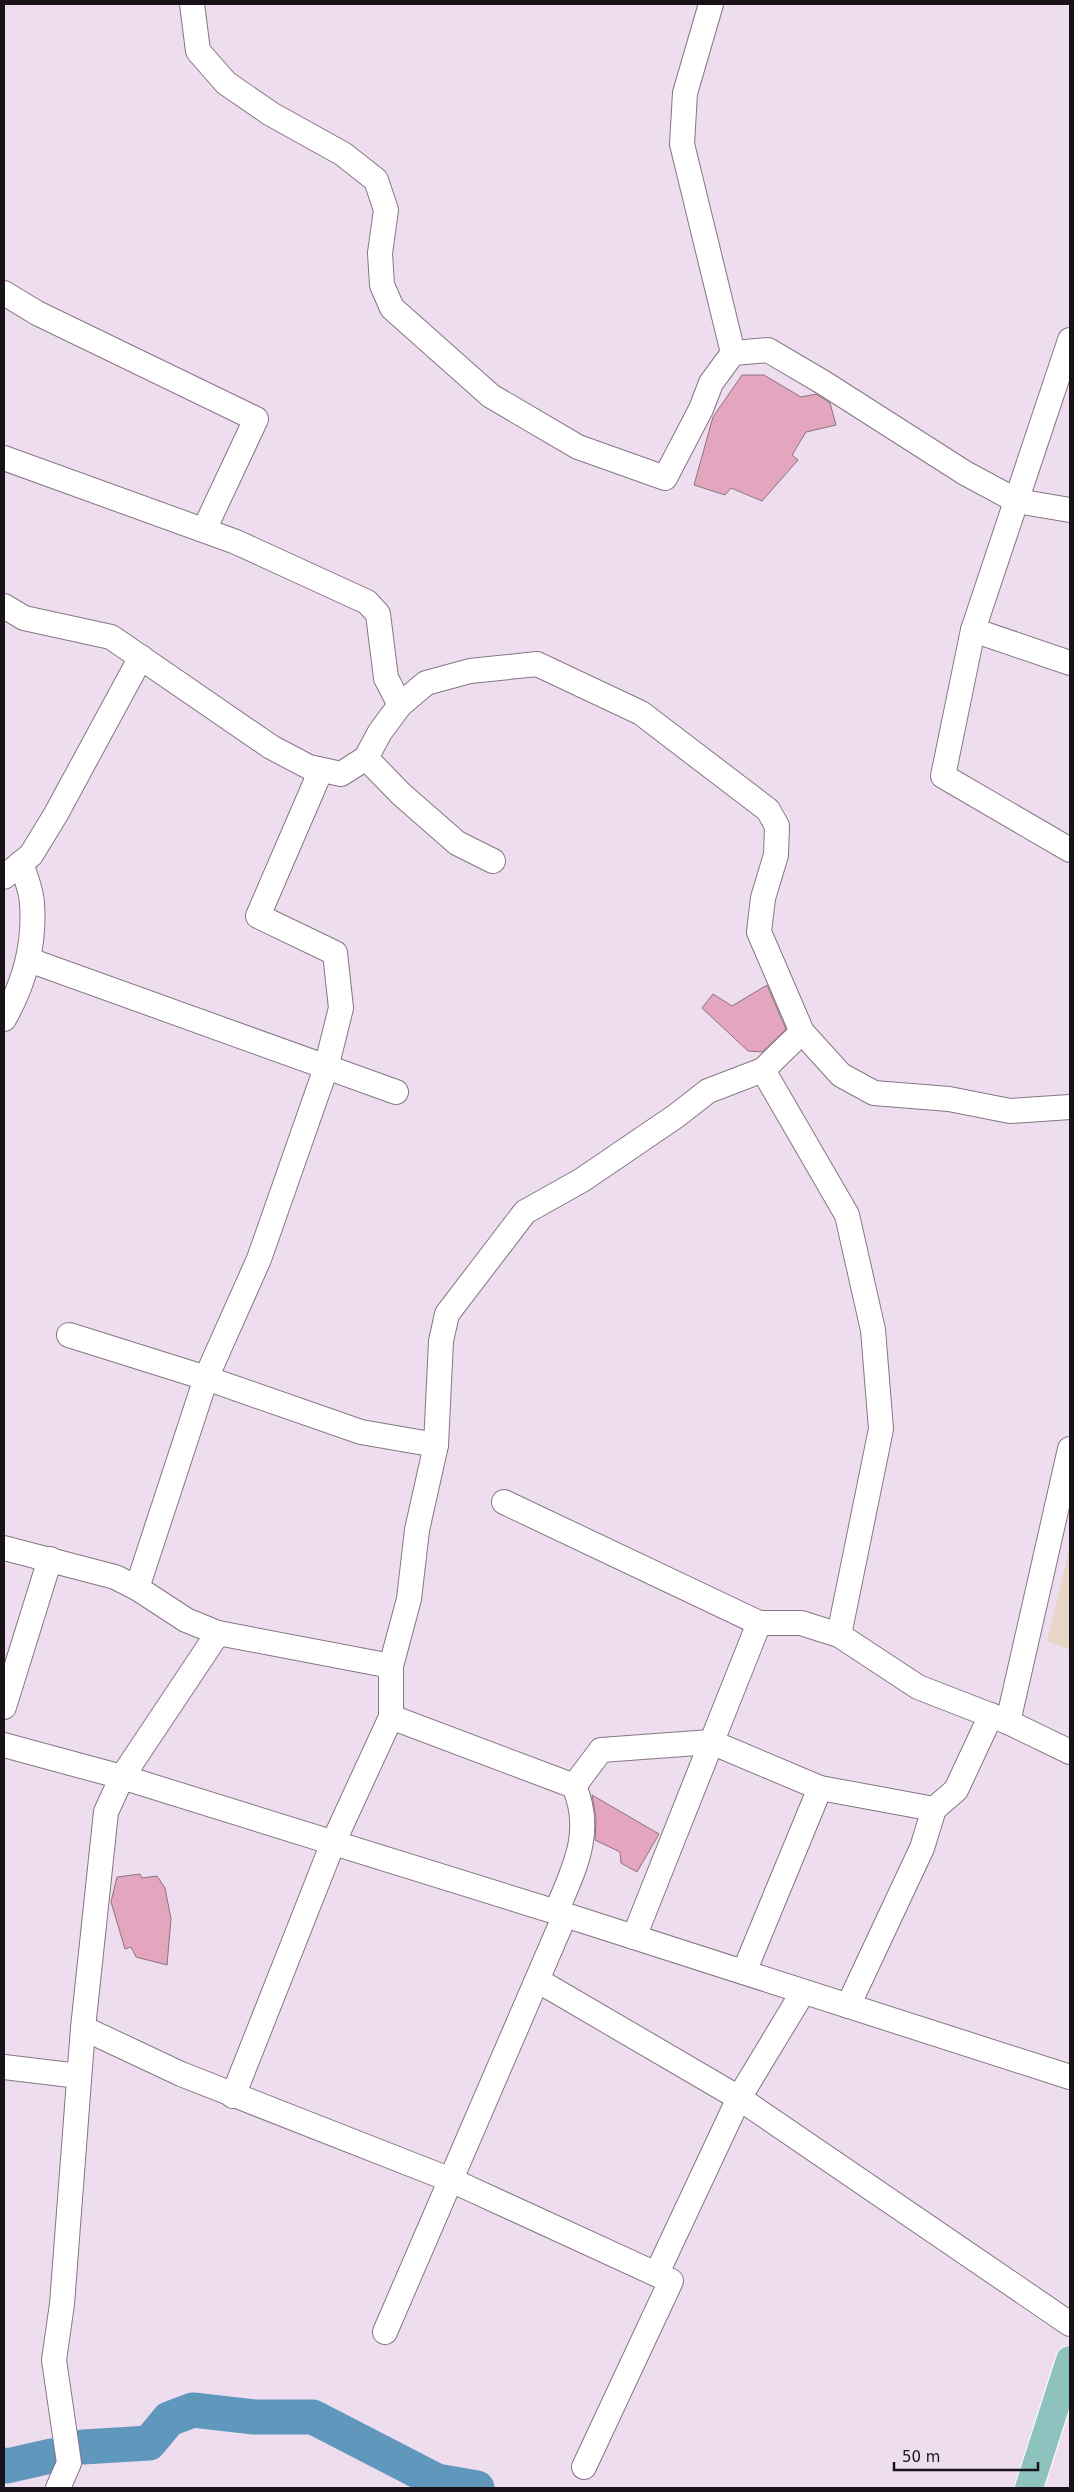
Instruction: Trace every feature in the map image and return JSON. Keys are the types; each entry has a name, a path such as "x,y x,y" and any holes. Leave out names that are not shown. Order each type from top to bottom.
{"main road":[{"path":"1029,2488 1070,2360"}],"street":[{"path":"192,4 198,51 226,83 271,114 343,154 376,180 386,210 380,253 382,284 392,308 491,396 578,447 665,478 702,409 712,383 733,353 682,144 685,93 711,4"},
{"path":"4,293 37,313 256,419 204,530"},
{"path":"1070,340 973,630 943,776 1070,850"},
{"path":"733,353 768,350 824,383 965,473 1016,501 1070,510"},
{"path":"4,458 236,542 367,602 378,614 386,678 400,705"},
{"path":"4,606 24,618 111,637 272,747 309,767 341,774 366,758 380,732 400,705 426,683 470,671 537,664 641,713 768,810 777,826 776,854 762,898 759,932 802,1032 841,1075 874,1093 949,1099 1010,1111 1070,1107"},
{"path":"973,630 1070,663"},
{"path":"4,1019 17,995 29,960 32,903 12,870 31,855 56,814 140,657"},
{"path":"366,758 401,794 457,843 493,860"},
{"path":"137,1588 206,1378 259,1259 326,1068 341,1008 335,953 258,916 321,770"},
{"path":"29,960 396,1092"},
{"path":"234,2096 333,1843 391,1717 391,1666 409,1599 417,1530 436,1445 441,1341 447,1314 525,1212 582,1180 676,1116 708,1091 763,1070 802,1032"},
{"path":"763,1070 847,1215 874,1330 881,1429 839,1635"},
{"path":"69,1334 206,1378 361,1432 436,1445"},
{"path":"848,2006 922,1848 934,1809 956,1790 999,1719 1070,1449"},
{"path":"504,1502 759,1623 801,1623 839,1635 918,1687 999,1719 1070,1752"},
{"path":"4,1548 115,1577 137,1588 186,1620 218,1633 391,1666"},
{"path":"4,1707 50,1559"},
{"path":"634,1937 759,1623"},
{"path":"62,2487 69,2463 54,2360 62,2304 82,2028 106,1812 122,1777 218,1633"},
{"path":"391,1717 574,1786"},
{"path":"574,1786 601,1750 711,1742 820,1788 934,1809"},
{"path":"4,1745 122,1777 561,1914 1070,2078"},
{"path":"385,2332 537,1980 561,1914 580,1852 584,1826 582,1810 574,1786"},
{"path":"744,1972 820,1788"},
{"path":"537,1980 739,2098 1070,2324"},
{"path":"584,2467 739,2098 804,1992"},
{"path":"82,2028 234,2096 451,2180 664,2277"},
{"path":"4,2067 79,2076"}],"shaded area":[{"path":"1070,1546 1070,1650 1047,1641"}],"building":[{"path":"742,375 764,375 801,397 816,394 830,403 836,425 806,432 792,455 798,460 762,501 731,488 725,495 694,485 713,417"},
{"path":"767,985 786,1029 762,1052 748,1051 702,1008 713,994 732,1006"},
{"path":"592,1795 659,1834 637,1872 621,1863 620,1852 595,1840 596,1817"},
{"path":"140,1874 142,1878 157,1876 165,1888 171,1919 167,1965 136,1957 131,1947 125,1949 111,1902 117,1877"}],"waterway":[{"path":"83,2447 149,2443 169,2419 193,2410 254,2417 313,2417 437,2481 477,2488"},
{"path":"4,2465 7,2466 51,2456"}]}
